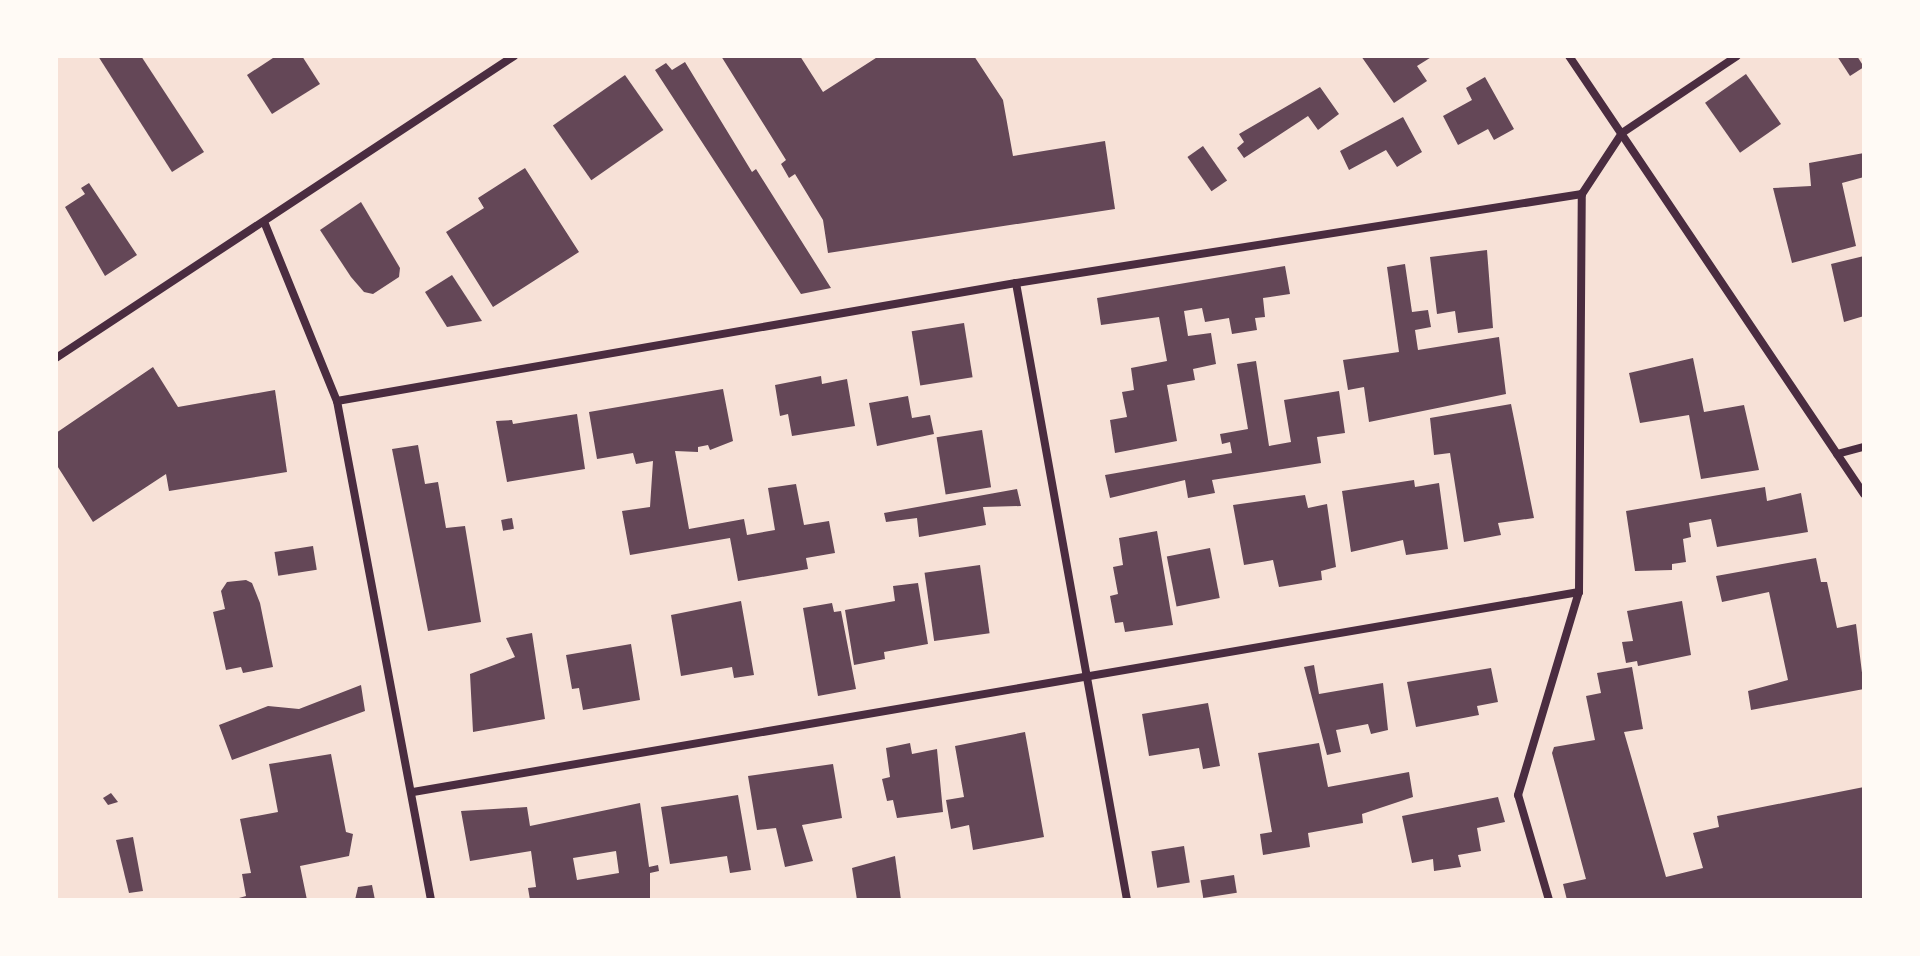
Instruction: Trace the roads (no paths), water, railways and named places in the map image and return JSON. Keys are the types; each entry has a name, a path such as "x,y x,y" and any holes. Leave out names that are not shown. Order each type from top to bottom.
{"street":[{"path":"56,358 265,224 514,56"},
{"path":"1569,56 1864,494"},
{"path":"1549,900 1518,795 1579,592 1582,194 1622,133 1737,56"},
{"path":"337,401 1016,283 1582,194"},
{"path":"265,224 337,401 431,900"},
{"path":"1016,283 1127,900"},
{"path":"1837,454 1864,447"},
{"path":"413,792 1087,673 1579,592"}]}
